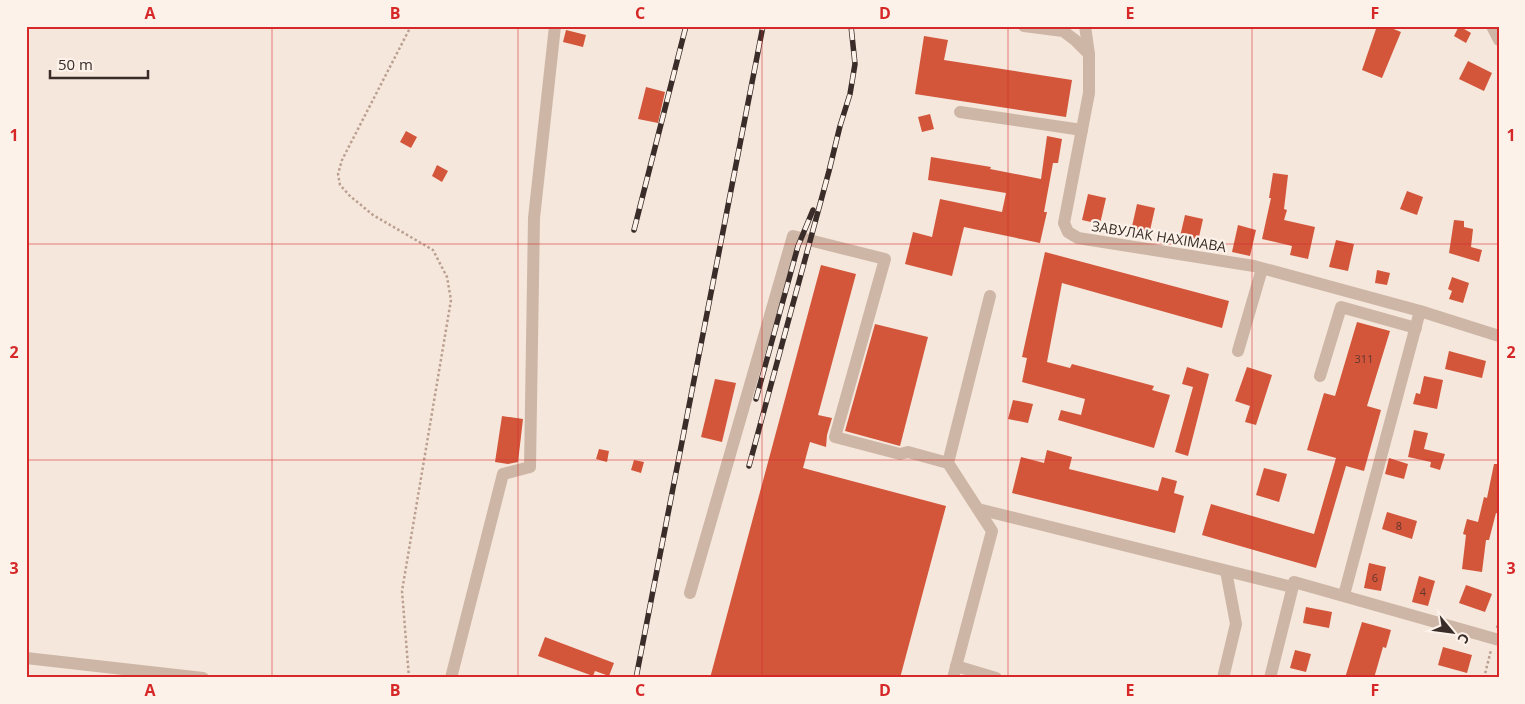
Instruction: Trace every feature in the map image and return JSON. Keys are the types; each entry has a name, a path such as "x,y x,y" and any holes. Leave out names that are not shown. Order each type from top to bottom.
{"street":[{"path":"451,678 503,474 530,467 534,218 556,26"},
{"path":"1024,26 1063,31 1089,54"},
{"name":"ЗАВУЛАК НАХІМАВА","path":"1085,26 1089,54 1089,92 1064,223 1068,232 1078,238 1262,269 1420,311 1499,336"},
{"path":"1492,26 1499,40"},
{"path":"960,112 1082,130"},
{"path":"690,593 792,236 885,259 835,437 900,454 908,452 948,463 992,531 954,672 996,678"},
{"path":"1238,351 1262,269"},
{"path":"948,463 990,296"},
{"path":"1320,376 1341,307 1416,328"},
{"path":"1344,595 1420,311"},
{"path":"978,510 1226,571 1344,595 1499,640"},
{"path":"1223,678 1236,624 1226,571"},
{"path":"1270,678 1293,584"},
{"path":"26,658 203,678"}],"path":[{"path":"409,678 402,591 451,300 447,277 433,250 373,216 340,185 338,174 342,160 411,26"}],"building":[{"path":"1377,26 1386,26 1401,32 1382,78 1362,70"},
{"path":"1459,26 1471,33 1466,43 1454,36"},
{"path":"566,30 586,35 583,47 563,42"},
{"path":"924,36 948,40 944,60 1072,80 1066,117 915,94"},
{"path":"1468,61 1492,73 1484,91 1459,79"},
{"path":"646,87 665,92 658,123 638,119"},
{"path":"930,114 934,129 922,132 918,117"},
{"path":"406,131 417,137 411,148 400,142"},
{"path":"1047,136 1062,139 1058,163 1053,163 1044,212 1047,212 1040,243 964,227 952,276 905,264 913,232 932,237 940,199 1002,212 1006,193 928,180 931,157 991,167 990,169 1041,179"},
{"path":"437,165 448,171 442,182 432,176"},
{"path":"1273,173 1288,175 1284,209 1287,210 1284,220 1315,227 1308,259 1290,255 1292,246 1262,239 1271,198 1269,198"},
{"path":"1407,191 1423,197 1417,215 1400,209"},
{"path":"1088,194 1106,198 1100,224 1082,220"},
{"path":"1137,204 1155,208 1149,235 1131,231"},
{"path":"1185,215 1203,219 1197,246 1179,241"},
{"path":"1454,220 1464,221 1464,227 1473,229 1471,247 1482,250 1479,262 1449,253"},
{"path":"1238,225 1256,230 1250,256 1232,252"},
{"path":"1336,240 1354,244 1348,271 1329,267"},
{"path":"1045,252 1229,301 1222,328 1062,283 1047,362 1070,368 1072,364 1154,386 1152,390 1170,395 1154,448 1058,420 1061,410 1081,415 1085,399 1022,382 1027,358 1022,357"},
{"path":"821,265 856,274 818,415 832,418 826,447 810,442 803,468 946,506 900,678 710,678"},
{"path":"1377,270 1390,273 1387,285 1375,283"},
{"path":"1452,277 1469,283 1463,303 1449,299 1452,291 1448,289"},
{"path":"1357,322 1390,331 1367,406 1381,410 1364,471 1346,466 1316,568 1202,535 1211,504 1314,534 1336,458 1307,450 1324,393 1335,396"},
{"path":"875,324 928,337 900,446 845,431"},
{"path":"1449,351 1486,361 1482,378 1445,369"},
{"path":"1187,367 1209,374 1188,456 1175,452 1193,387 1182,384"},
{"path":"1247,367 1272,375 1256,425 1245,422 1250,406 1235,401"},
{"path":"1424,376 1443,380 1437,409 1413,404 1416,393 1420,394"},
{"path":"715,379 736,383 722,442 701,437"},
{"path":"1013,400 1033,404 1028,423 1008,419"},
{"path":"502,416 523,419 518,462 508,464 495,462"},
{"path":"1414,430 1428,433 1424,449 1445,454 1440,470 1430,467 1431,462 1408,457"},
{"path":"599,449 609,451 607,462 596,459"},
{"path":"1047,450 1072,457 1069,469 1158,491 1162,477 1177,481 1174,493 1184,496 1175,533 1012,493 1021,457 1044,463"},
{"path":"1389,458 1408,464 1404,479 1385,474"},
{"path":"634,460 644,462 641,473 631,470"},
{"path":"1494,464 1499,464 1499,514 1496,513 1489,540 1486,540 1482,572 1462,569 1466,535 1463,534 1467,519 1478,522 1484,497 1487,498"},
{"path":"1264,468 1287,474 1279,502 1256,495"},
{"path":"1387,512 1417,521 1412,539 1382,529"},
{"path":"1369,563 1386,567 1381,591 1364,588"},
{"path":"1419,576 1435,581 1428,606 1412,602"},
{"path":"1466,585 1492,594 1485,612 1459,603"},
{"path":"1306,607 1332,612 1329,628 1303,623"},
{"path":"1362,622 1391,630 1386,648 1383,647 1374,678 1345,678"},
{"path":"545,637 614,663 609,676 595,671 593,676 538,656"},
{"path":"1443,647 1472,655 1467,673 1438,665"},
{"path":"1295,650 1311,654 1306,672 1290,668"}],"railway":[{"path":"634,230 686,26"},
{"path":"636,678 763,26"},
{"path":"749,466 850,94 855,64 851,26"},
{"path":"756,399 798,246 813,210"}]}
